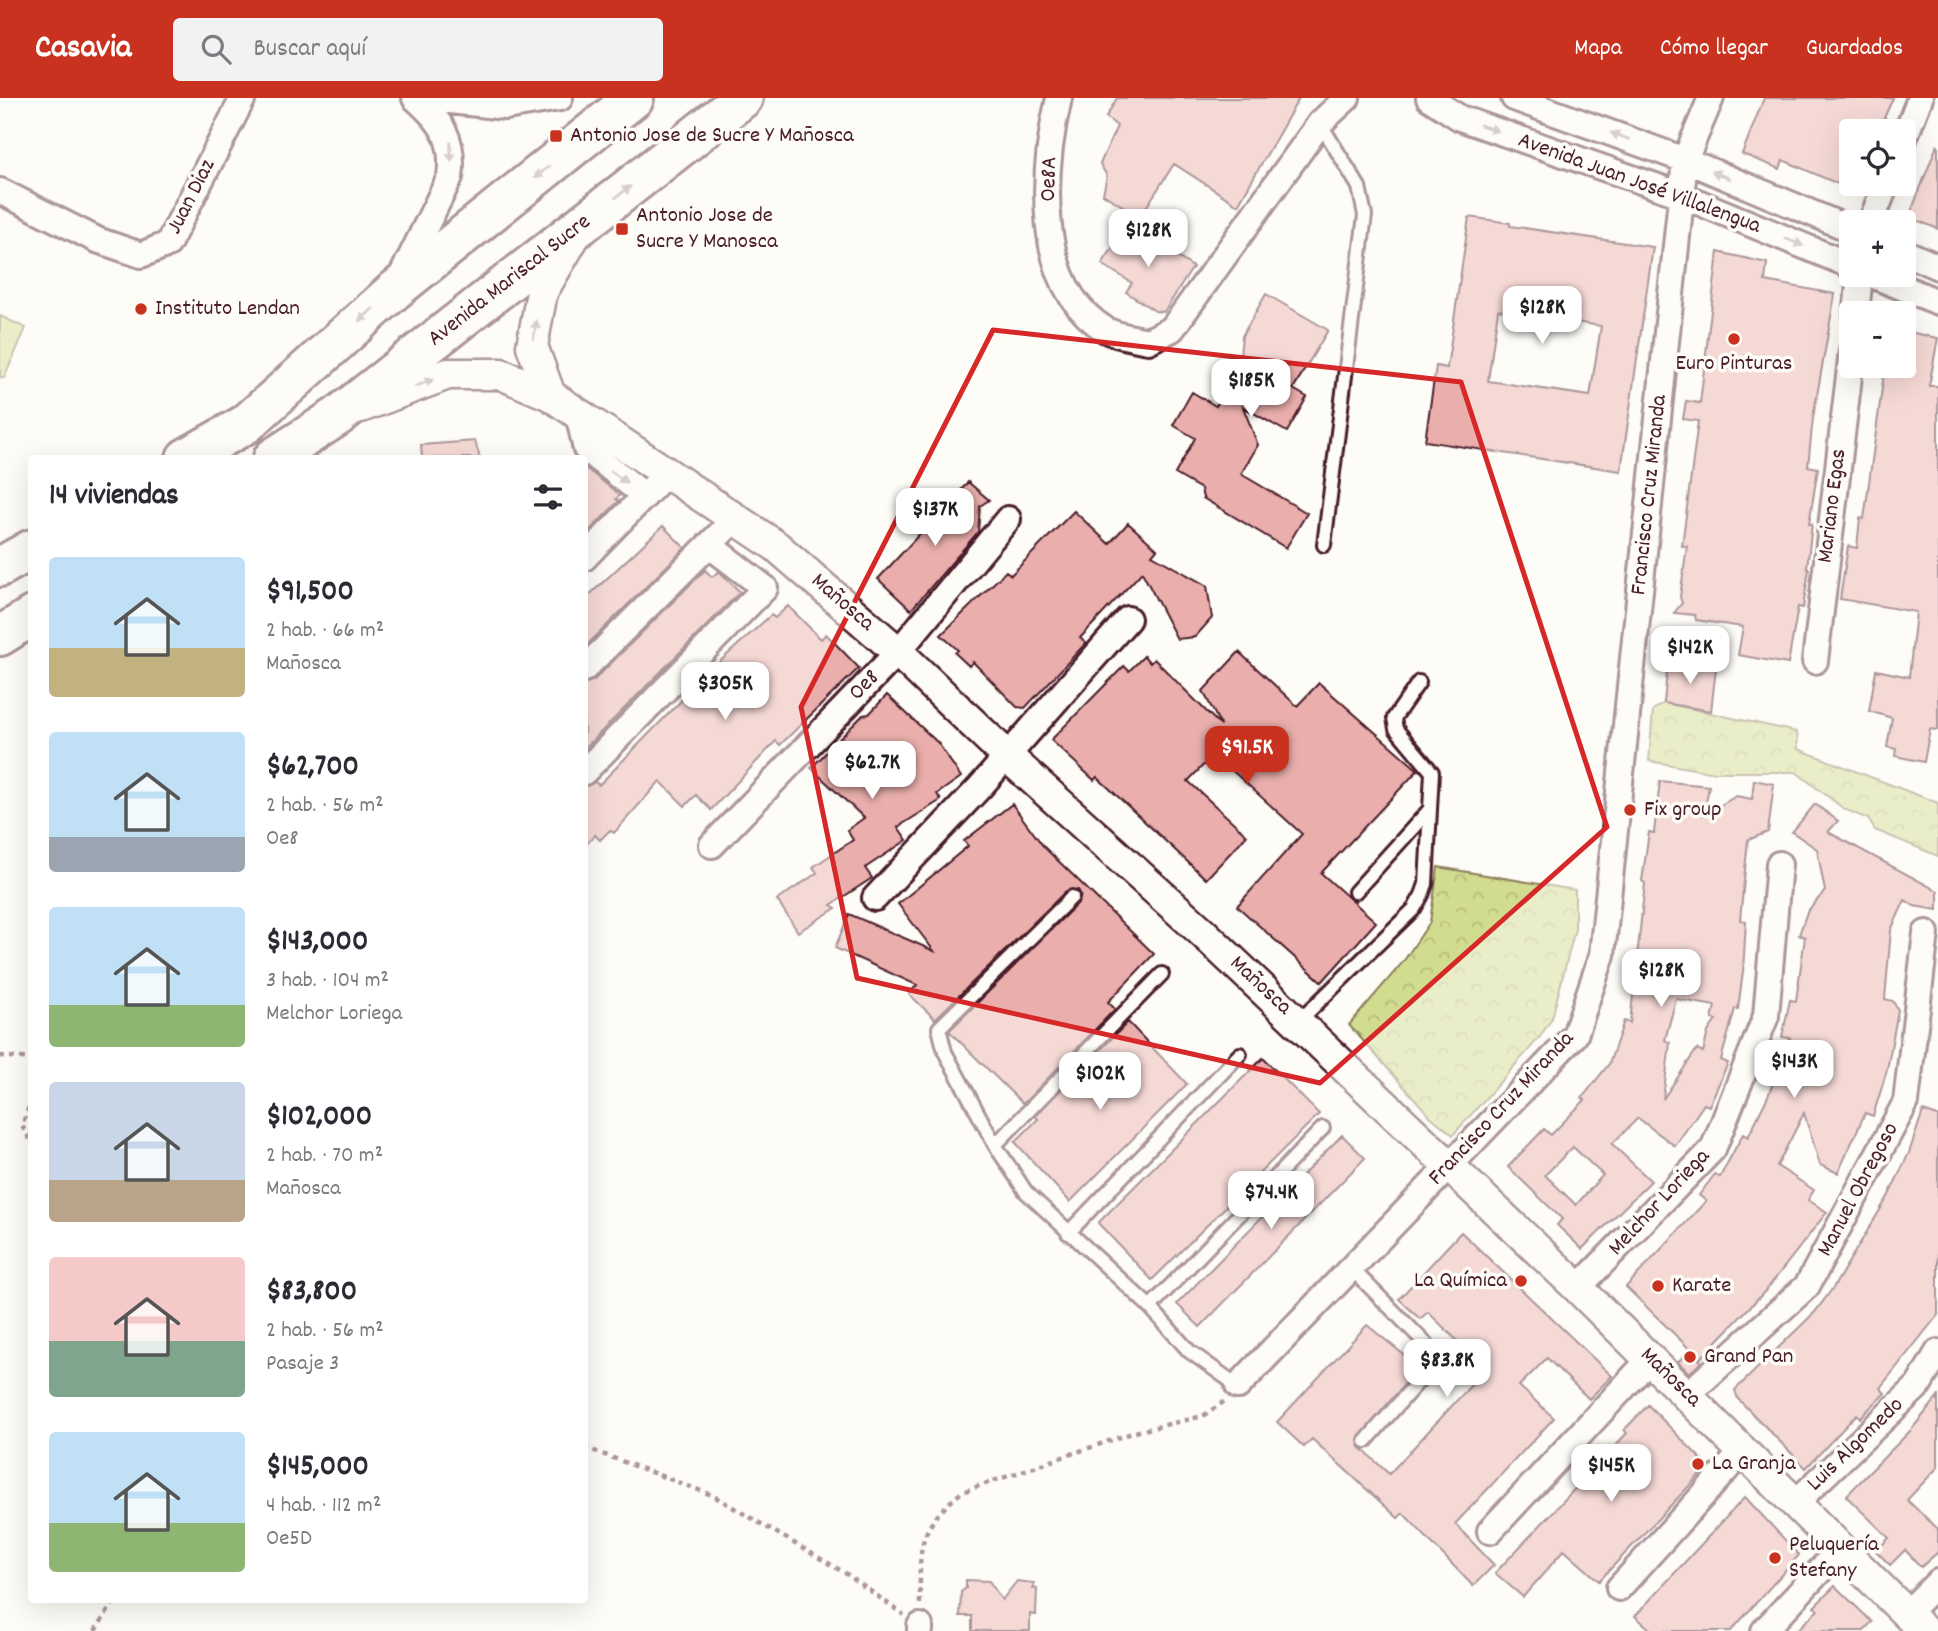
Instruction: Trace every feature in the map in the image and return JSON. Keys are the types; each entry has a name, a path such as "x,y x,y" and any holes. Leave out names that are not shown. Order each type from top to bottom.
{"main road":[{"path":"191,455 246,424 395,290 634,98"},
{"name":"Avenida Mariscal Sucre","path":"277,455 338,416 743,98"},
{"path":"0,567 28,551"},
{"path":"0,636 28,618"}],"street":[{"name":"Juan Diaz","path":"0,191 97,240 141,255 168,244 243,98"},
{"path":"395,290 450,177 452,158 450,138 439,119 415,98"},
{"path":"422,98 506,107 560,98"},
{"name":"Oe8A","path":"1059,98 1046,186 1053,261 1081,309 1108,331 1147,341 1172,329 1320,122"},
{"path":"1320,122 1347,98"},
{"name":"Avenida Juan José Villalengua","path":"1429,98 1460,118 1681,195 1839,261"},
{"name":"Avenida Juan José Villalengua","path":"1514,98 1685,160 1839,225"},
{"name":"Francisco Cruz Miranda","path":"1238,1386 1574,1035 1602,955 1685,160 1710,98"},
{"path":"1912,119 1920,98"},
{"path":"550,395 532,346 542,292 580,225"},
{"path":"1916,257 1938,267"},
{"path":"1901,287 1938,302"},
{"name":"Mañosca","path":"338,416 448,374 501,374 550,395 776,546 898,652 1007,756 1298,1022 1578,1288 1915,1623"},
{"name":"Mariano Egas","path":"1815,661 1849,378"},
{"path":"578,414 586,449 645,496"},
{"path":"588,554 667,473"},
{"path":"588,665 735,519"},
{"name":"Oe8","path":"712,845 898,652 1008,519"},
{"path":"588,768 765,588 709,545"},
{"path":"875,898 1128,620"},
{"name":"Melchor Loriega","path":"1578,1288 1713,1149 1766,1016 1779,864"},
{"name":"Manuel Obregoso","path":"1687,1395 1807,1286 1906,1102 1926,933"},
{"name":"Luis Algomedo","path":"1795,1503 1918,1386 1938,1352"},
{"path":"1490,1531 1650,1359"},
{"path":"1619,1588 1743,1451"},
{"path":"1764,1631 1840,1549"},
{"path":"1915,1623 1938,1582"}],"lane":[{"path":"1320,122 1359,187 1365,215 1324,545"},
{"path":"1298,1022 1414,909 1426,884 1432,772 1396,729 1394,718 1419,682"},
{"path":"1356,892 1430,809"},
{"path":"1072,897 939,1028 945,1052 995,1145 1026,1192 1150,1307 1189,1351 1238,1386"},
{"path":"995,1145 1161,974"},
{"path":"1068,1233 1240,1054"},
{"path":"1150,1307 1323,1128"},
{"path":"1351,1268 1435,1353 1437,1360 1366,1441"}],"path":[{"path":"0,1056 28,1059"},
{"path":"28,1109 22,1126 28,1136"},
{"path":"920,1628 920,1550 925,1531 938,1511 962,1492 1111,1439 1203,1416 1220,1406 1238,1386"},
{"path":"588,1448 712,1495 845,1573 920,1628"},
{"path":"95,1631 113,1603"}],"highlighted area":[{"path":"993,330 1461,382 1607,827 1320,1083 857,978 801,707"}],"green space":[{"path":"0,316 26,328 4,378 0,377"},
{"path":"1664,703 1797,732 1798,749 1938,803 1938,856 1875,830 1868,819 1844,809 1796,772 1710,772 1649,761 1653,710"},
{"path":"1438,867 1575,890 1575,929 1552,1018 1540,1037 1453,1135 1430,1116 1349,1025 1403,962 1430,922"}],"building":[{"path":"1117,98 1299,98 1238,205 1174,164 1140,217 1103,194 1107,176 1100,164 1117,126 1106,117"},
{"path":"1764,98 1893,98 1884,118 1886,119 1839,119 1839,184 1783,160 1780,169 1742,154"},
{"path":"1937,145 1938,229 1916,220 1916,210 1912,210"},
{"path":"1469,217 1510,223 1510,226 1653,247 1621,471 1425,441 1436,366 1447,368","holes":["1498,310 1601,326 1590,396 1488,381"]},
{"path":"1128,225 1193,267 1164,312 1155,311 1126,292 1132,283 1102,264"},
{"path":"1718,252 1767,263 1765,281 1835,294 1813,418 1808,466 1818,468 1809,524 1812,524 1809,569 1803,608 1798,607 1788,664 1738,655 1743,627 1696,620 1695,615 1674,613 1682,603 1680,597 1687,546 1682,546 1698,421 1683,419 1686,401 1700,403"},
{"path":"1266,294 1328,330 1293,389 1307,397 1287,432 1243,407 1258,445 1241,474 1307,513 1286,548 1203,498 1201,489 1175,474 1195,438 1173,425 1192,392 1216,406 1239,365 1242,336"},
{"path":"1916,333 1938,338 1929,386 1938,386 1938,730 1930,729 1924,762 1895,756 1896,749 1887,747 1892,718 1869,711 1876,670 1909,677 1916,612 1840,599 1848,546 1857,548 1860,518 1864,519 1883,378 1916,378"},
{"path":"475,441 479,455 422,455 421,445"},
{"path":"588,470 620,495 616,499 619,501 588,532"},
{"path":"968,482 989,500 980,506 978,532 911,610 878,579 926,527 928,529"},
{"path":"1074,511 1109,544 1128,523 1157,549 1152,555 1207,586 1212,618 1195,637 1177,639 1142,572 1080,638 1086,643 1025,708 1017,707 973,662 969,666 955,653 958,650 941,635 1006,571 1011,575"},
{"path":"663,526 685,548 588,644 588,596"},
{"path":"705,570 712,577 719,571 740,592 588,745 588,682 594,680"},
{"path":"788,606 821,639 826,634 859,668 780,745 776,741 711,810 696,795 685,806 660,781 614,833 610,830 600,840 595,835 588,843 588,785 595,782 599,785 717,664 771,615 775,618"},
{"path":"1239,652 1297,706 1319,683 1418,770 1321,873 1376,922 1322,982 1237,906 1302,834 1214,754 1188,781 1247,835 1206,879 1097,777 1094,780 1051,740 1124,666 1129,671 1144,656 1150,663 1154,659 1221,726 1203,691"},
{"path":"1673,661 1716,668 1711,711 1664,703 1667,671 1671,670"},
{"path":"887,695 938,743 961,777 937,794 941,800 898,827 907,840 865,868 872,878 831,905 836,908 798,932 777,900 817,873 813,867 853,840 847,830 864,818 811,768 863,715 869,714"},
{"path":"1754,780 1774,784 1768,832 1748,840 1740,920 1746,921 1743,972 1738,1009 1735,1009 1721,1060 1728,1063 1709,1106 1704,1104 1675,1146 1638,1118 1612,1144 1651,1181 1582,1249 1557,1225 1562,1219 1508,1167 1544,1129 1551,1135 1585,1100 1582,1098 1609,1064 1624,1021 1630,1023 1645,883 1642,881 1649,832 1654,833 1660,781 1709,786 1704,815 1736,796 1752,799","holes":["1676,999 1715,1006 1712,1019 1716,1020 1708,1032 1703,1052 1697,1049 1663,1099 1670,1043 1665,1040","1573,1147 1603,1175 1576,1205 1545,1175"]},
{"path":"1012,804 1044,847 1154,954 1108,1002 1115,1009 1023,1104 949,1031 1078,903 1081,895 1078,890 1066,891 935,1019 909,994 917,985 835,948 849,914 934,951 898,904 968,846 964,841"},
{"path":"1815,804 1838,821 1828,832 1938,891 1938,910 1914,906 1905,900 1891,930 1885,999 1893,1001 1898,1010 1887,1070 1873,1116 1865,1113 1838,1173 1820,1165 1804,1113 1777,1166 1814,1190 1808,1200 1827,1212 1767,1289 1700,1359 1626,1287 1706,1201 1699,1195 1715,1174 1720,1177 1743,1134 1748,1137 1768,1096 1790,1038 1782,1037 1790,1000 1796,1001 1805,937 1799,935 1807,912 1825,891 1817,849 1792,832"},
{"path":"1128,1022 1187,1084 1070,1202 1015,1142 1038,1119 1035,1116"},
{"path":"1263,1058 1319,1114 1152,1280 1098,1223"},
{"path":"1923,1111 1938,1116 1938,1315 1880,1388 1885,1393 1860,1418 1857,1414 1806,1468 1738,1399 1735,1390 1815,1312 1833,1288 1889,1195 1909,1153"},
{"path":"1342,1135 1365,1158 1200,1327 1177,1304"},
{"path":"1461,1232 1612,1376 1589,1399 1547,1358 1519,1386 1554,1418 1455,1524 1494,1565 1473,1586 1403,1513 1398,1518 1312,1439 1304,1447 1277,1422 1367,1325 1419,1367 1358,1439 1360,1447 1389,1474 1486,1369 1428,1312 1420,1319 1399,1299"},
{"name":"Grand Pan","path":"1689,1351 1702,1362 1689,1373 1678,1362"},
{"path":"1938,1397 1938,1467 1907,1500 1938,1529 1938,1552 1921,1567 1905,1550 1890,1565 1876,1551 1889,1538 1846,1496 1911,1430"},
{"path":"1648,1405 1708,1466 1599,1581 1564,1550 1523,1597 1495,1573 1627,1433 1624,1430"},
{"path":"1745,1497 1799,1555 1731,1631 1652,1631 1635,1616"},
{"path":"966,1580 989,1581 1002,1600 1017,1581 1034,1583 1033,1589 1037,1588 1036,1615 1030,1614 1030,1631 972,1631 972,1616 960,1616 961,1592 966,1588"},
{"path":"1835,1586 1872,1622 1863,1631 1796,1631 1818,1610 1814,1607"}],"place":[{"name":"Antonio Jose de Sucre Y Mañosca","path":"556,136"},
{"name":"Antonio Jose de Sucre Y Manosca","path":"622,229"},
{"name":"Instituto Lendan","path":"141,309"},
{"name":"Euro Pinturas","path":"1734,339"},
{"name":"Fix group","path":"1630,810"},
{"name":"La Química","path":"1521,1281"},
{"name":"Karate","path":"1658,1286"},
{"name":"Grand Pan","path":"1690,1357"},
{"name":"La Granja","path":"1698,1464"},
{"name":"Peluquería Stefany","path":"1775,1558"}]}
